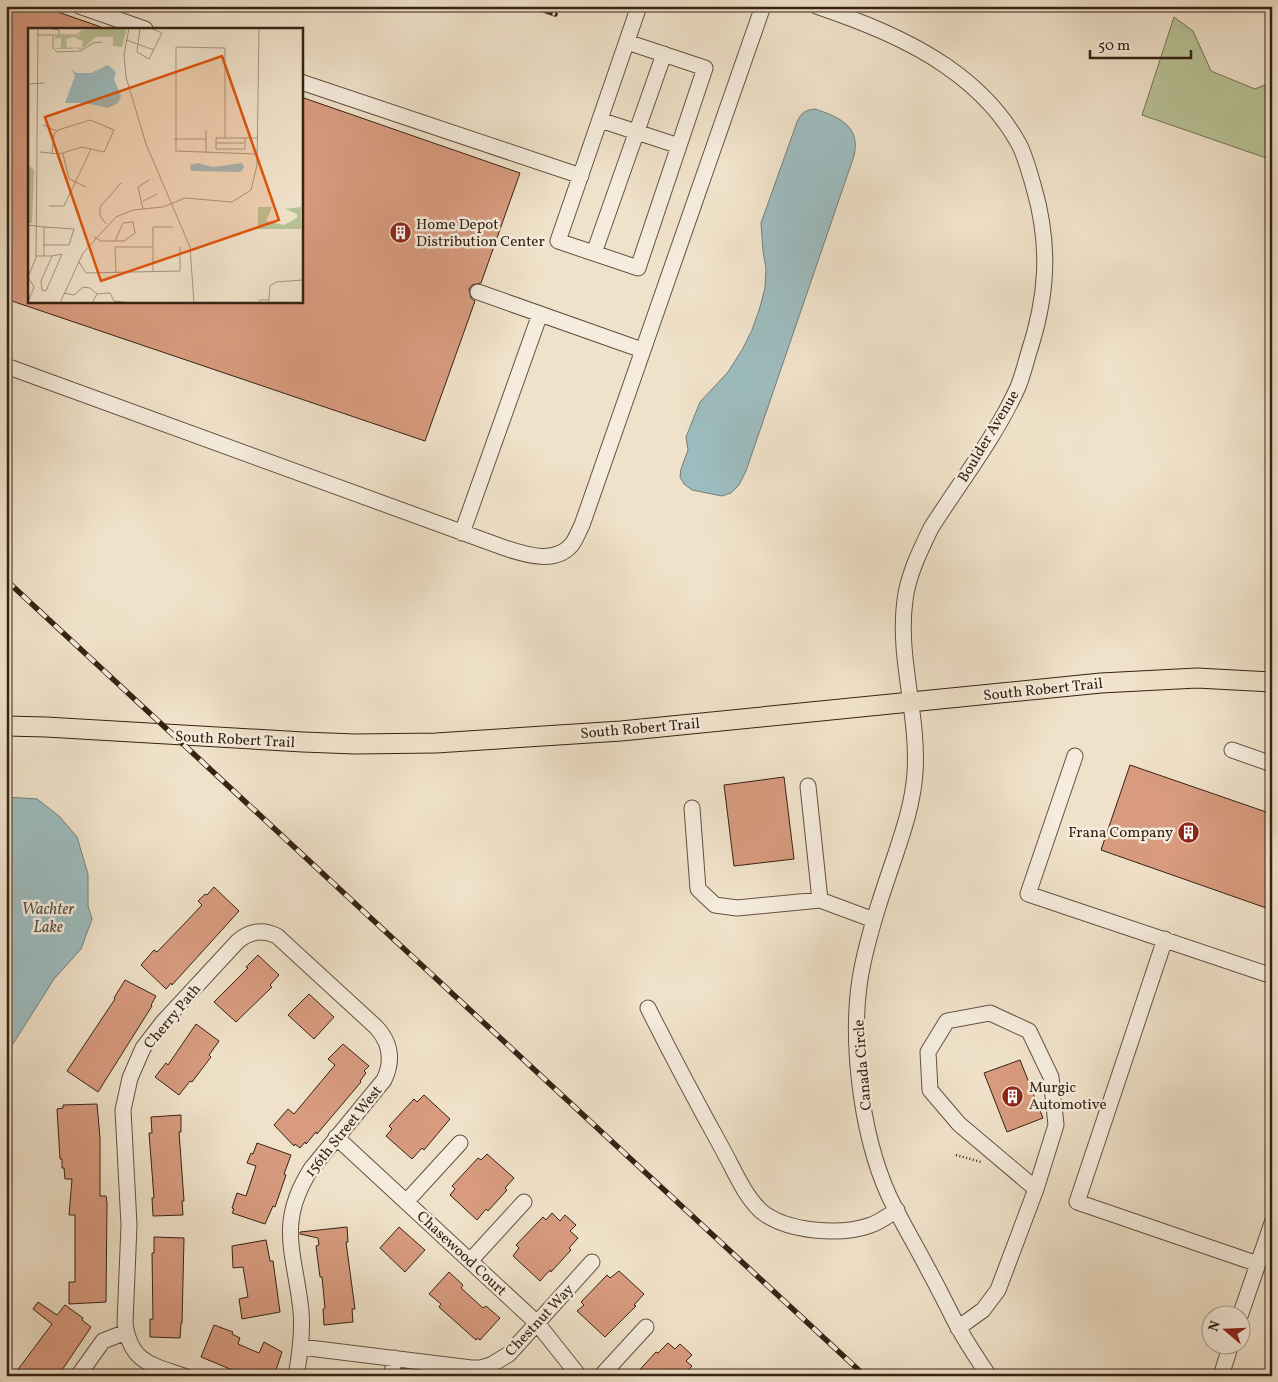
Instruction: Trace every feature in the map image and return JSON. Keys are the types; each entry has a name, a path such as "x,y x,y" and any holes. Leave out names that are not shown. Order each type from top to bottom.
{"main road":[{"name":"South Robert Trail","path":"6,726 312,743 436,743 621,731 1130,681 1197,678 1272,682"}],"street":[{"path":"79,6 142,28"},
{"path":"627,42 706,68 638,268 558,241 639,6"},
{"path":"6,366 526,555 556,555 565,551 573,542 582,525 763,6"},
{"name":"Boulder Avenue","path":"816,6 885,33 927,54 967,83 991,106 1020,146 1029,169 1044,227 1046,257 1044,286 1035,333 1018,386 1000,419 931,528 910,577 903,617 912,702"},
{"path":"594,253 664,54"},
{"path":"302,82 581,176"},
{"path":"600,120 679,146"},
{"path":"478,292 642,350"},
{"path":"462,533 540,314"},
{"name":"Canada Circle","path":"912,702 916,751 912,796 874,920 862,967 859,990 857,1051 862,1098 874,1152 889,1194 958,1328 989,1376"},
{"path":"1232,750 1272,764"},
{"path":"1075,756 1028,894 1272,976"},
{"path":"808,786 820,900"},
{"path":"692,808 698,889 715,905 737,908 820,900 874,920"},
{"name":"Cherry Path","path":"184,1376 144,1360 129,1343 126,1332 129,1226 123,1110 130,1078 143,1048 163,1022 238,941 248,934 259,931 277,936 382,1033 389,1048 390,1064"},
{"path":"1165,939 1078,1202 1258,1264"},
{"path":"648,1008 741,1184 752,1201 763,1212 800,1227 823,1231 851,1230 872,1225 897,1210"},
{"path":"958,1328 983,1310 998,1290 1036,1189 1056,1125 1051,1077 1029,1031 990,1013 947,1021 928,1052 930,1090 959,1124 1036,1189"},
{"name":"156th Street West","path":"296,1376 301,1347 300,1308 290,1247 291,1220 294,1206 303,1181 336,1137 380,1086 390,1064"},
{"name":"Chasewood Court","path":"336,1137 537,1323 579,1376"},
{"path":"406,1202 460,1143"},
{"path":"470,1261 524,1202"},
{"path":"1244,1304 1272,1223"},
{"name":"Chestnut Way","path":"301,1347 485,1371 508,1354 592,1262"},
{"path":"601,1376 646,1327"},
{"path":"78,1376 103,1341 126,1332"},
{"path":"1221,1376 1228,1354"},
{"path":"392,1376 394,1358"}],"green space":[{"path":"1174,17 1193,31 1211,71 1255,89 1272,82 1272,160 1142,115"}],"water":[{"path":"815,109 840,119 851,130 854,137 854,156 746,471 739,485 731,493 722,496 692,490 684,484 680,477 688,450 686,437 700,402 728,372 752,330 765,288 766,269 761,223 797,122 804,113"},
{"name":"Wachter Lake","path":"6,797 37,799 59,816 77,837 88,874 88,906 92,919 81,949 54,979 6,1055"}],"building":[{"name":"Home Depot Distribution Center","path":"6,6 41,6 101,27 28,28 28,302 302,302 302,97 520,173 481,283 472,285 469,289 471,298 475,301 425,441 6,299"},
{"name":"Frana Company","path":"1130,765 1272,814 1272,910 1101,850"},
{"path":"784,777 794,859 734,866 724,785"},
{"path":"214,887 239,911 172,985 171,983 166,989 141,965 154,950 157,952 202,905 198,901"},
{"path":"258,955 279,975 270,985 272,987 236,1022 214,1002 248,968 246,967"},
{"path":"125,980 156,996 152,1006 98,1092 67,1071 115,999"},
{"path":"309,994 334,1017 314,1039 288,1015"},
{"path":"196,1024 219,1041 209,1055 211,1057 192,1082 190,1081 179,1095 155,1077 166,1063 168,1065"},
{"path":"343,1044 369,1066 364,1071 366,1073 361,1082 317,1134 316,1132 300,1148 295,1144 294,1146 274,1125 288,1109 294,1114 335,1065 328,1059"},
{"name":"Murgic Automotive","path":"1020,1060 1043,1118 1007,1132 984,1073"},
{"path":"424,1095 450,1119 424,1150 422,1148 412,1159 386,1136 392,1129 389,1126 414,1099 417,1102"},
{"path":"97,1104 100,1138 100,1196 106,1196 107,1203 106,1302 69,1304 69,1282 75,1282 75,1215 69,1215 72,1179 65,1179 62,1159 60,1159 57,1109 63,1108 63,1105"},
{"path":"181,1115 181,1132 179,1132 184,1201 182,1201 183,1215 153,1216 152,1198 154,1198 149,1133 152,1133 151,1117"},
{"path":"257,1143 291,1155 275,1207 273,1206 265,1224 232,1213 237,1193 246,1196 256,1166 247,1163"},
{"path":"487,1154 514,1178 505,1188 507,1190 477,1220 450,1195 455,1189 452,1186 478,1158 481,1160"},
{"path":"552,1213 560,1221 565,1215 576,1225 570,1231 578,1238 569,1248 571,1250 540,1281 513,1256 519,1248 516,1245 543,1217 546,1220"},
{"path":"347,1227 348,1242 346,1242 355,1309 352,1309 353,1322 324,1325 323,1309 325,1308 322,1277 320,1277 316,1246 319,1245 318,1238 300,1234 300,1232"},
{"path":"399,1227 425,1250 405,1272 380,1248"},
{"path":"154,1237 184,1238 180,1338 150,1337 150,1319 153,1319 152,1253 154,1253"},
{"path":"266,1240 270,1261 273,1261 280,1312 242,1319 239,1299 248,1297 243,1267 233,1268 232,1246"},
{"path":"619,1271 644,1294 634,1305 636,1306 605,1337 577,1311 584,1305 581,1302 607,1275 610,1278"},
{"path":"449,1272 463,1285 461,1288 483,1308 486,1306 500,1318 480,1340 477,1338 476,1340 439,1307 441,1304 429,1294"},
{"path":"38,1302 57,1315 65,1305 83,1318 82,1320 91,1327 58,1376 13,1376 52,1324 33,1309"},
{"path":"214,1325 233,1332 232,1334 240,1338 238,1344 259,1353 264,1342 282,1352 274,1376 247,1376 201,1357"},
{"path":"668,1343 675,1349 680,1344 692,1355 686,1361 692,1366 683,1376 634,1376 656,1352 658,1353"}],"railway":[{"path":"532,6 555,14"},
{"path":"6,580 865,1376"}],"place":[{"name":"Home Depot Distribution Center","path":"400,233"},
{"name":"Frana Company","path":"1189,832"},
{"name":"Murgic Automotive","path":"1013,1096"}]}
